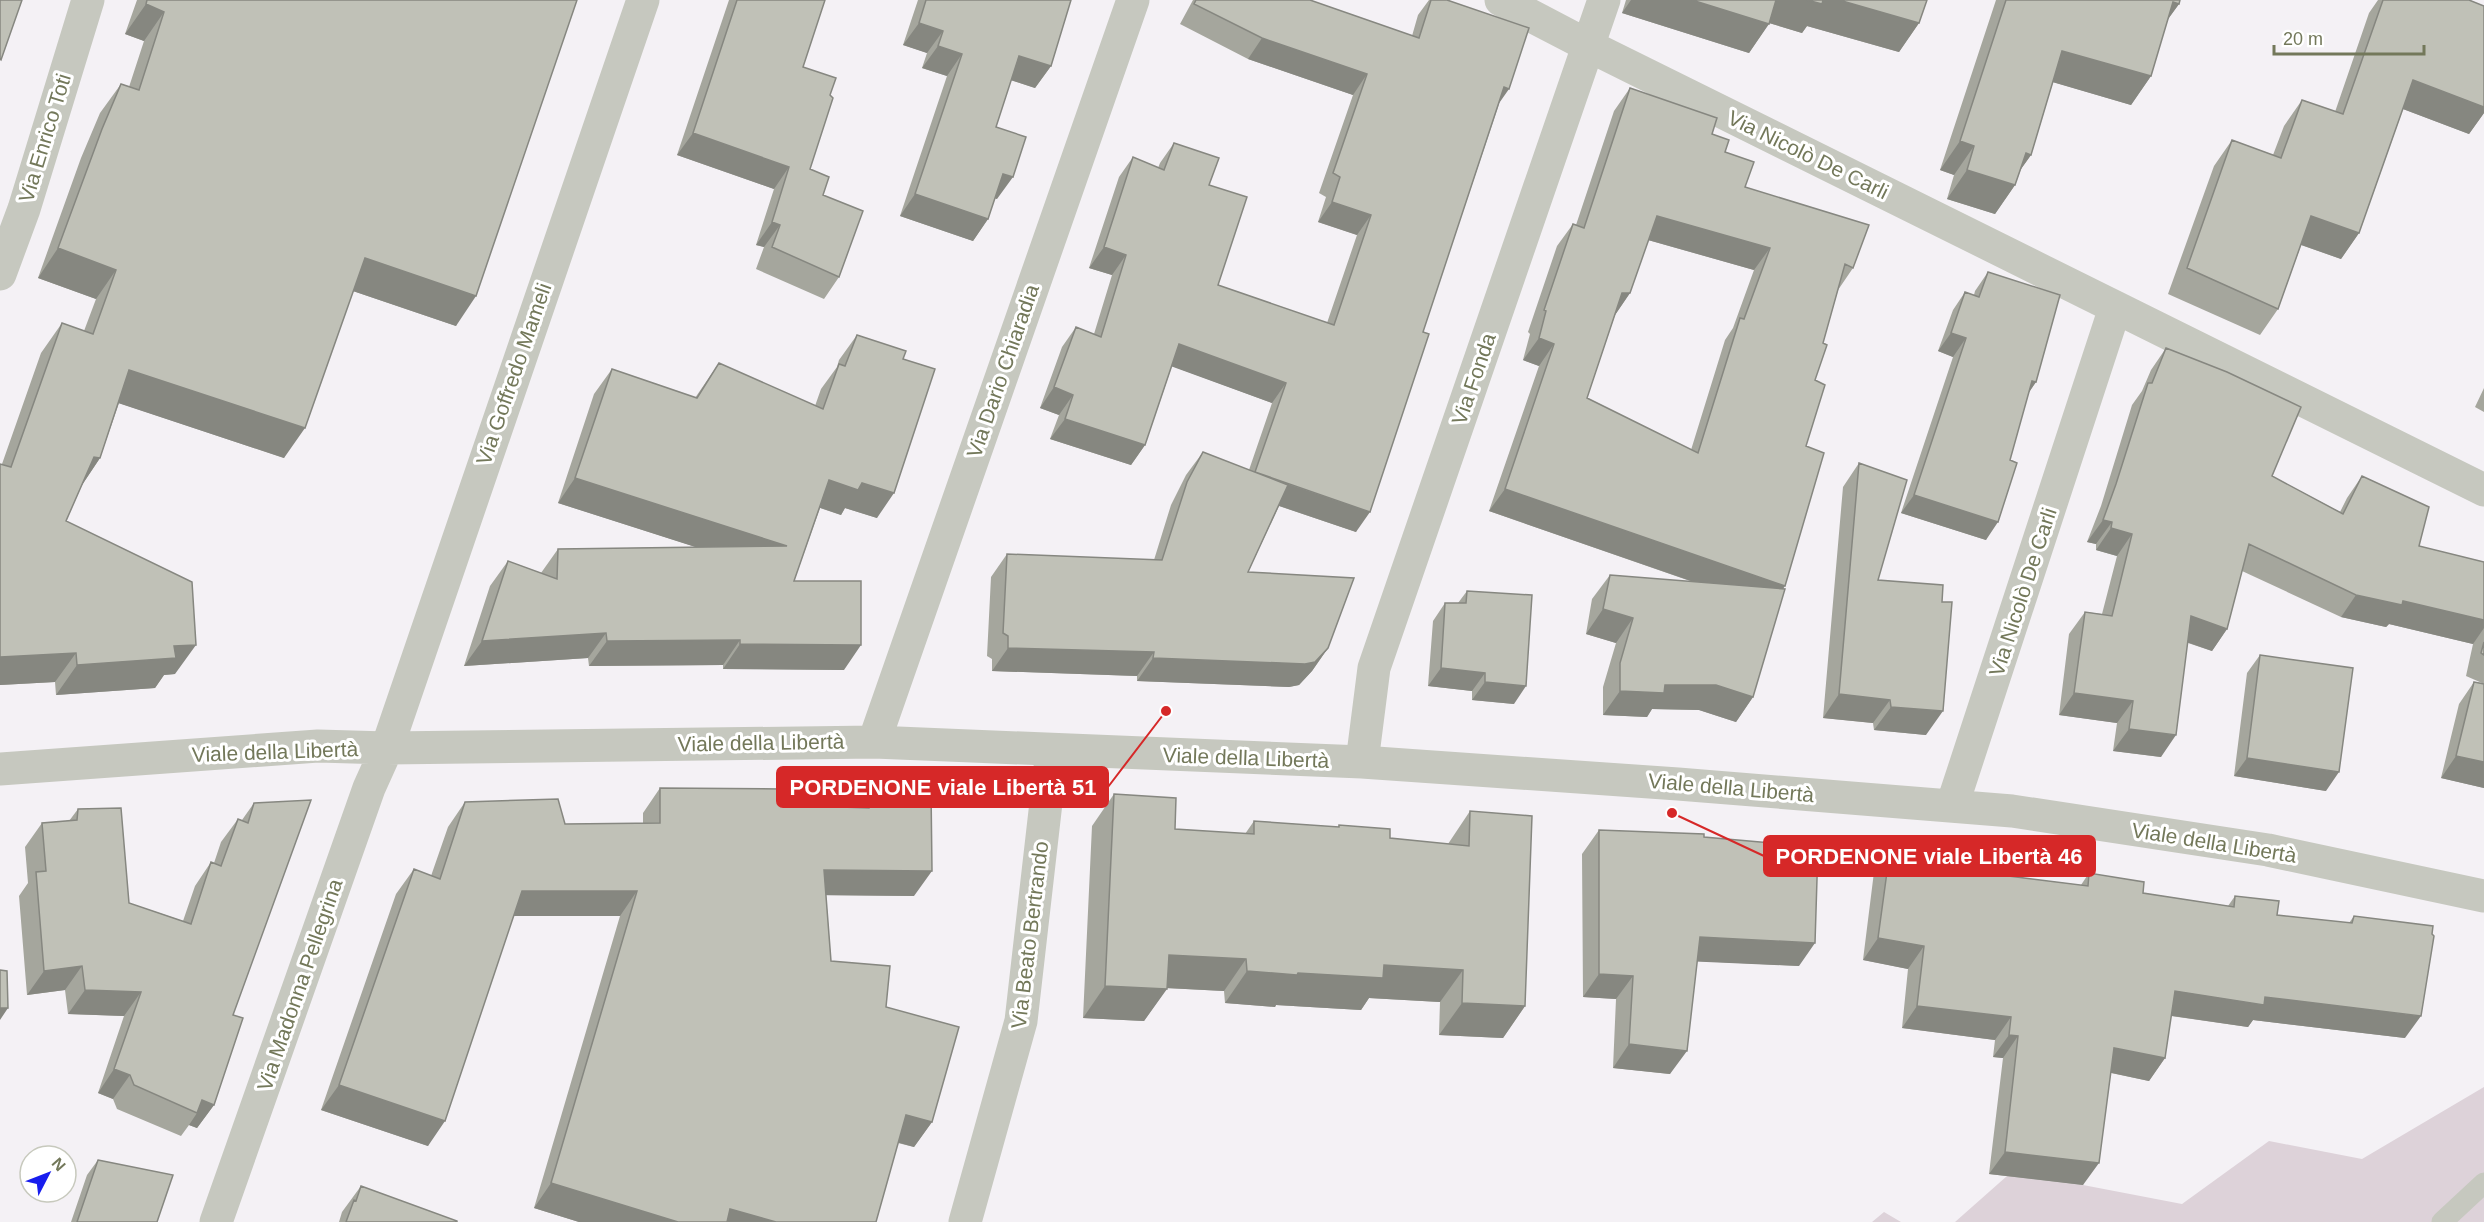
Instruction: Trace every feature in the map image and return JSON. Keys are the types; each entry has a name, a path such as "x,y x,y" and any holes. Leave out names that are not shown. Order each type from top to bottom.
{"street":[{"name":"Via Enrico Toti","path":"0,274 24,209 88,0"},
{"name":"Via Goffredo Mameli","path":"387,748 643,0"},
{"name":"Via Dario Chiaradia","path":"874,742 1133,0"},
{"name":"Via Nicolò De Carli","path":"1501,0 1588,46 2484,490"},
{"name":"Via Fonda","path":"1362,762 1374,668 1604,0"},
{"name":"Via Nicolò De Carli","path":"1952,807 2115,308"},
{"name":"Viale della Libertà","path":"0,769 318,746 387,748 874,742 1362,762 1678,784 2012,811 2268,850 2484,896"},
{"name":"Via Madonna Pellegrina","path":"216,1222 369,788 387,748"},
{"name":"Via Beato Bertrando","path":"965,1222 1022,1021 1052,750"}],"lane":[{"path":"2442,1222 2484,1183"}],"shaded area":[{"path":"2484,1087 2484,1222 1955,1222 2007,1176 2083,1185 2182,1204 2269,1141 2362,1159"},
{"path":"1884,1212 1901,1222 1872,1222"}],"building":[{"path":"0,0 22,0 1,60 0,59"},
{"path":"147,0 577,0 476,296 365,258 305,428 129,370 100,458 94,457 66,521 192,582 196,645 174,646 176,658 77,665 76,653 0,657 0,464 11,467 62,323 93,334 116,270 58,248 121,84 139,90 164,12 146,4"},
{"path":"737,0 825,0 803,67 836,78 830,95 833,98 810,169 829,177 823,195 863,211 839,277 772,247 780,225 772,222 789,167 693,133"},
{"path":"926,0 1071,0 1051,66 1019,56 996,127 1026,137 1013,177 1003,174 988,219 915,194 962,54 938,46 943,31 919,23"},
{"path":"1196,0 1310,0 1419,38 1431,0 1447,0 1529,28 1509,89 1504,87 1423,332 1429,334 1370,512 1255,472 1286,383 1179,344 1145,445 1065,419 1073,395 1054,387 1076,327 1101,337 1126,255 1104,247 1133,157 1164,170 1174,143 1219,158 1209,185 1247,197 1218,285 1334,325 1371,215 1332,202 1340,177 1333,173 1367,74 1262,38 1194,4"},
{"path":"1692,0 1776,0 1769,24"},
{"path":"1807,0 1823,0 1822,4"},
{"path":"1839,0 1927,0 1919,23"},
{"path":"2006,0 2180,0 2179,4 2173,2 2151,76 2062,51 2031,155 2026,153 2015,185 1967,170 1974,146 1960,141"},
{"path":"2383,0 2469,0 2484,6 2484,107 2413,80 2359,233 2311,216 2278,309 2187,268 2232,140 2281,158 2302,100 2343,114"},
{"path":"1630,88 1717,118 1712,134 1729,140 1725,152 1754,162 1745,187 1869,225 1853,268 1845,264 1823,343 1827,345 1815,380 1825,385 1806,446 1824,453 1785,586 1505,489 1554,344 1539,338 1546,311 1544,310 1573,224 1584,228","holes":["1657,216 1770,248 1744,319 1740,318 1698,453 1587,398 1622,293 1630,293"]},
{"path":"1988,272 2060,295 2036,382 2032,381 2010,460 2017,463 1998,522 1914,495 1966,338 1951,333 1965,292 1979,297"},
{"path":"857,335 906,351 903,359 935,369 894,493 862,483 858,490 829,480 794,581 861,581 861,645 740,644 740,640 607,641 606,633 482,641 508,561 557,579 558,549 787,546 575,478 612,369 697,398 719,363 823,409 839,364 845,366"},
{"path":"2166,348 2227,372 2301,407 2272,476 2343,514 2362,476 2429,507 2419,546 2484,562 2484,620 2403,601 2402,605 2356,595 2249,544 2227,629 2191,616 2176,735 2129,729 2133,701 2074,693 2085,612 2112,616 2132,534 2111,528 2112,522 2103,520 2148,383 2152,383"},
{"path":"1203,452 1288,485 1248,572 1354,578 1328,648 1315,662 1305,664 1153,658 1154,652 1008,648 1008,636 1003,633 1007,554 1162,560 1187,482"},
{"path":"1859,463 1907,480 1878,580 1943,585 1942,602 1952,602 1943,711 1891,707 1890,700 1839,694"},
{"path":"1610,575 1785,589 1753,697 1716,685 1665,685 1664,693 1620,691 1620,663 1633,618 1603,609"},
{"path":"1467,591 1532,595 1526,686 1485,682 1485,673 1441,668 1445,603 1466,603"},
{"path":"2260,655 2353,668 2339,772 2247,758"},
{"path":"2474,682 2484,684 2484,762 2456,756"},
{"path":"660,788 782,789 782,805 869,808 870,788 931,789 932,871 824,870 831,961 890,966 886,1007 959,1027 932,1122 906,1115 876,1222 776,1222 730,1209 727,1222 678,1222 551,1183 637,891 522,891 445,1121 339,1085 414,869 440,879 465,802 558,799 565,824 660,823"},
{"path":"1114,794 1176,798 1175,829 1254,834 1254,821 1339,827 1339,825 1390,829 1390,838 1469,846 1470,811 1532,816 1525,1006 1462,1003 1463,970 1384,965 1383,978 1298,973 1297,975 1247,971 1246,959 1169,955 1167,989 1105,986"},
{"path":"311,800 233,1015 243,1018 214,1105 202,1100 197,1113 134,1085 130,1075 114,1069 141,992 85,990 82,966 44,971 36,872 46,871 42,823 77,820 78,809 121,808 129,903 191,924 211,862 221,866 238,819 248,823 254,803"},
{"path":"1599,830 1704,834 1704,837 1818,847 1815,943 1700,937 1687,1051 1629,1044 1633,976 1599,974"},
{"path":"1890,850 2010,865 2009,876 2088,886 2089,873 2144,882 2143,893 2234,907 2235,896 2279,901 2277,915 2352,923 2354,916 2433,926 2434,936 2421,1016 2265,997 2264,1005 2175,991 2165,1058 2114,1048 2099,1163 2005,1152 2018,1036 2009,1035 2011,1017 1917,1006 1924,946 1878,938"},
{"path":"0,970 7,971 8,1008 0,1008"},
{"path":"98,1160 173,1175 157,1222 77,1222"},
{"path":"361,1186 457,1221 457,1222 346,1222"}],"place":[{"name":"PORDENONE viale Libertà 51","path":"1166,711"},
{"name":"PORDENONE viale Libertà 46","path":"1672,813"}]}
